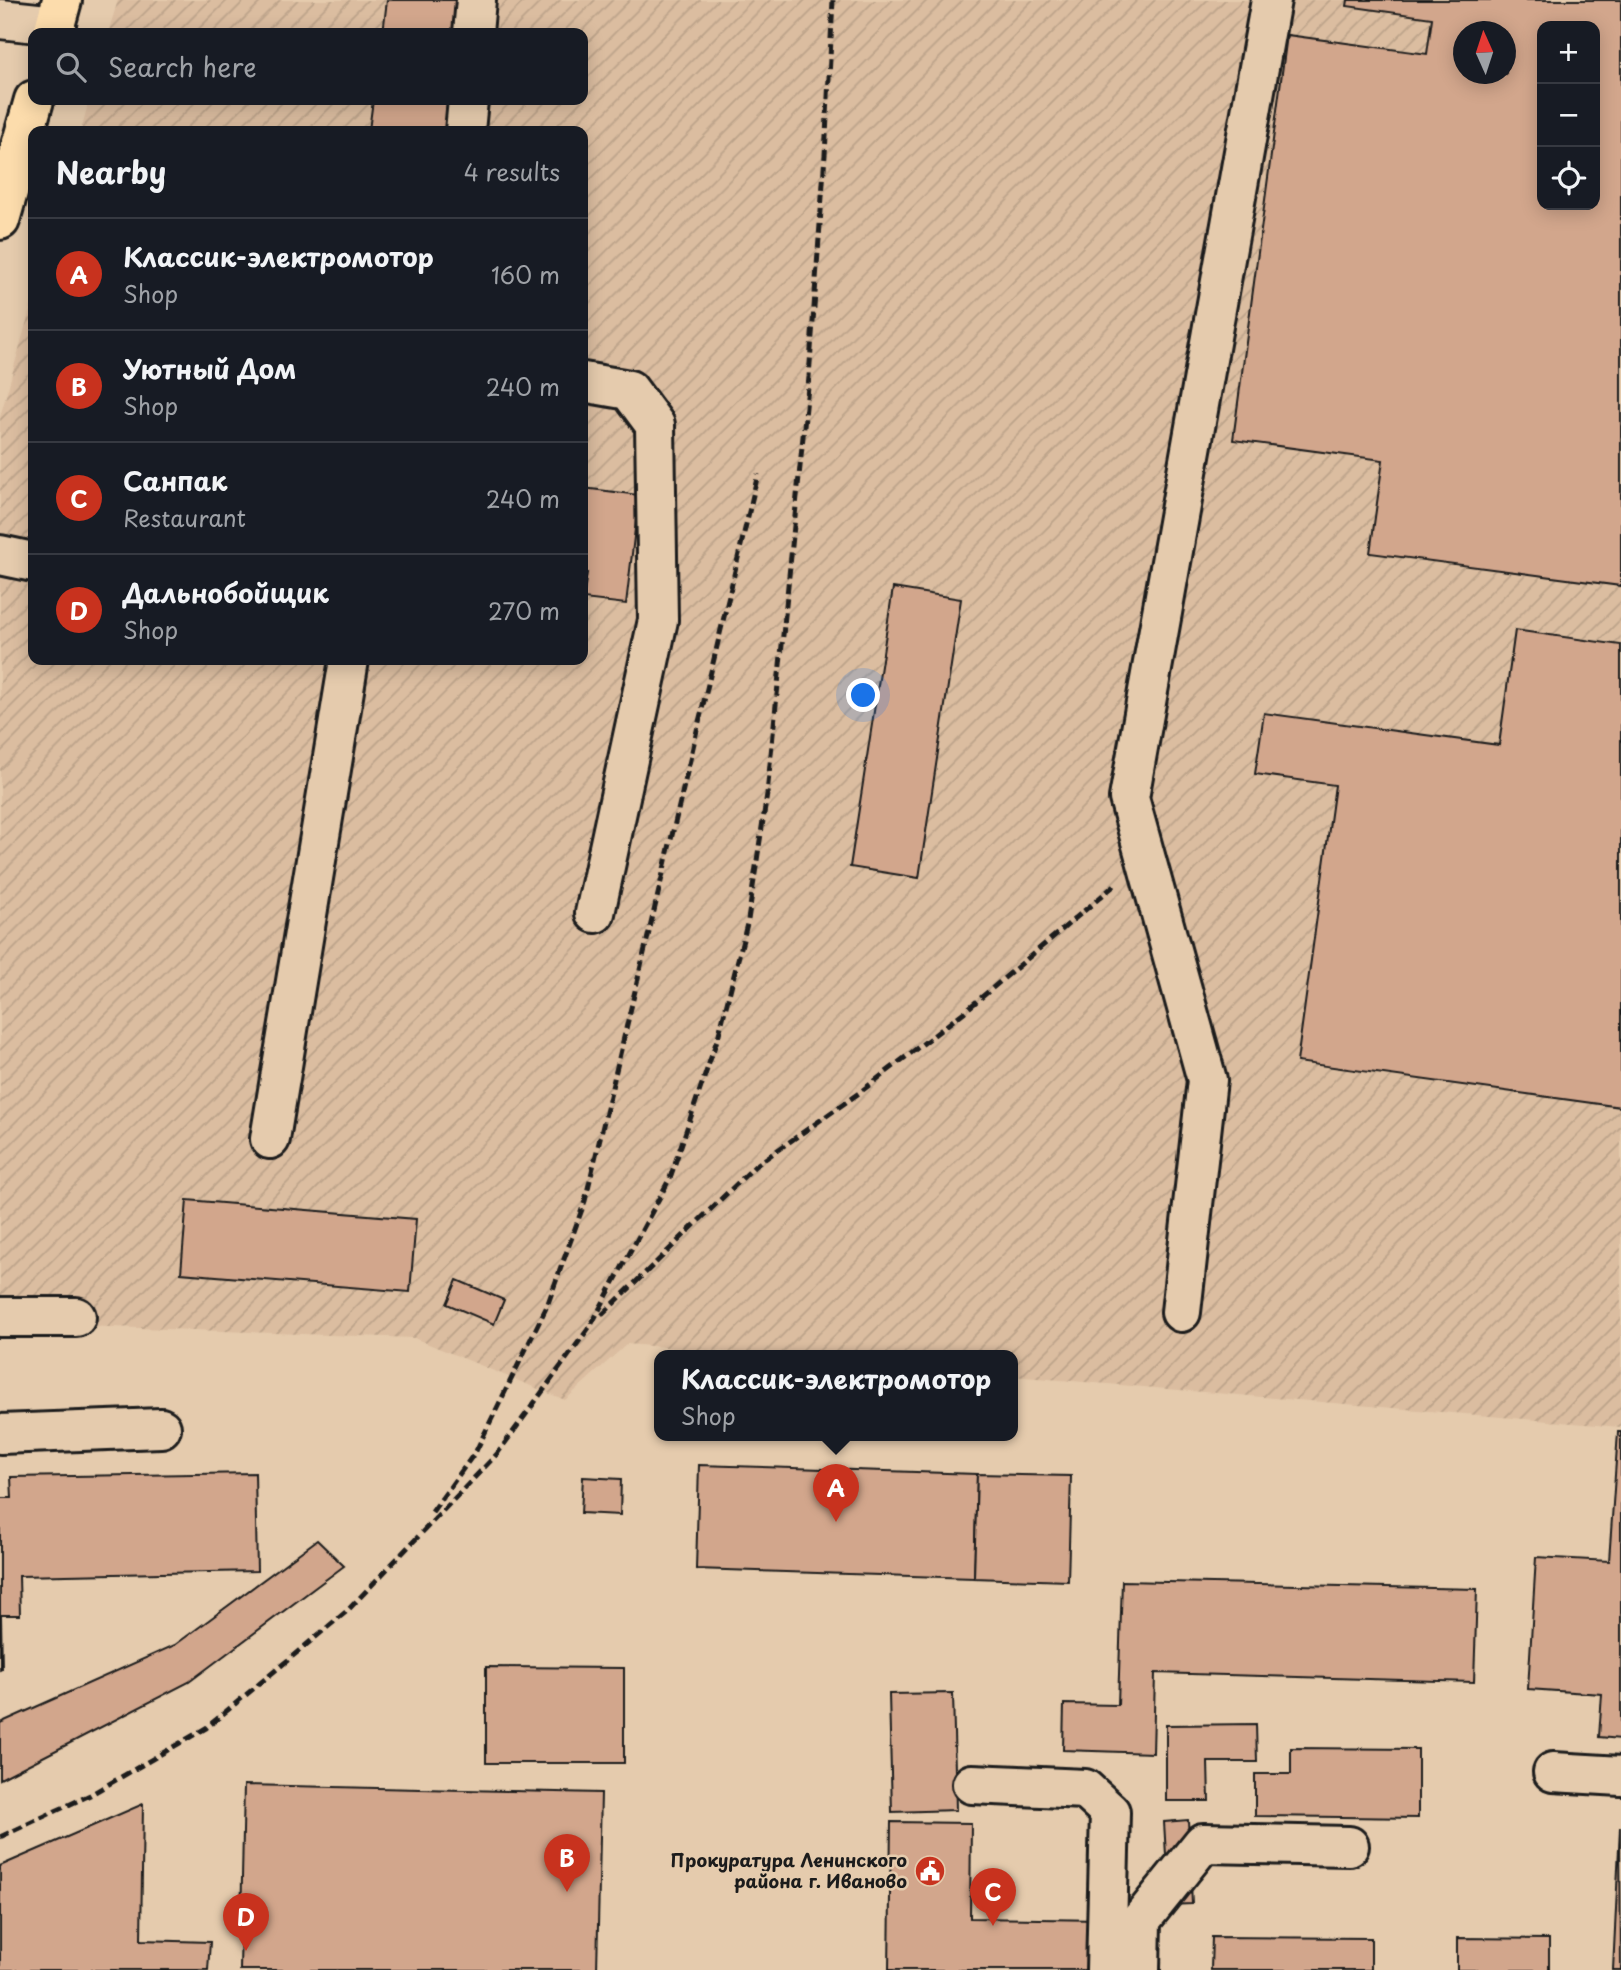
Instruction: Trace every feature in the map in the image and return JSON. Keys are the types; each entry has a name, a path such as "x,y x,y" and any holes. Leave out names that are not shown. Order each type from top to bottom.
{"main road":[{"path":"0,220 33,105"}],"street":[{"path":"473,28 476,0"},
{"path":"1181,1312 1207,1080 1129,798 1271,0"},
{"path":"0,19 57,20"},
{"path":"465,126 468,105"},
{"path":"588,383 629,390 655,425 658,620 595,913"},
{"path":"0,555 28,561"},
{"path":"270,1139 348,665"},
{"path":"0,1317 76,1317"},
{"path":"0,1434 161,1428"},
{"path":"1553,1772 1621,1776"},
{"path":"971,1784 1085,1789 1110,1812 1106,1970"},
{"path":"1140,1970 1141,1920 1203,1843 1349,1846"}],"shaded area":[{"path":"118,0 1621,0 1621,1427 1018,1376 1018,1350 700,1350 627,1344 565,1400 414,1338 0,1323 0,417 28,317 28,665 588,665 588,126 82,126 88,105 588,105 588,28 110,28"}],"building":[{"path":"387,0 487,0 484,28 384,28"},
{"path":"1348,0 1621,0 1621,586 1370,553 1383,460 1233,440 1287,35 1427,54 1432,18 1347,6"},
{"path":"372,105 472,105 470,126 370,126"},
{"path":"588,489 639,495 626,604 588,600"},
{"path":"893,588 961,599 919,878 850,867"},
{"path":"1515,630 1621,645 1621,1107 1297,1062 1335,785 1255,774 1264,713 1499,745"},
{"path":"187,1200 416,1219 410,1292 181,1273"},
{"path":"457,1280 504,1300 494,1324 447,1304"},
{"path":"1618,1432 1621,1432 1621,1739 1599,1737 1602,1694 1528,1689 1536,1557 1609,1561"},
{"path":"699,1465 977,1474 974,1578 696,1569"},
{"path":"255,1473 257,1571 19,1576 20,1615 1,1615 0,1670 0,1498 12,1498 11,1477"},
{"path":"977,1474 1071,1476 1068,1581 974,1578"},
{"path":"583,1477 621,1479 620,1515 581,1513"},
{"path":"317,1540 344,1566 189,1682 0,1779 0,1723 175,1645"},
{"path":"1122,1581 1477,1589 1474,1682 1155,1673 1153,1753 1063,1750 1064,1704 1118,1705"},
{"path":"486,1667 624,1668 624,1763 486,1763"},
{"path":"953,1693 956,1810 892,1812 889,1694"},
{"path":"1256,1724 1257,1762 1208,1762 1209,1801 1166,1801 1166,1725"},
{"path":"1291,1748 1418,1749 1418,1818 1255,1816 1255,1774 1291,1774"},
{"path":"244,1785 601,1793 597,1970 240,1970"},
{"path":"143,1804 141,1940 210,1942 208,1970 0,1970 0,1866"},
{"path":"1188,1820 1192,1904 1169,1905 1164,1822"},
{"name":"Прокуратура Ленинского района г. Иваново","path":"891,1822 971,1823 970,1918 1101,1920 1101,1970 889,1970"},
{"path":"1620,1827 1621,1970 1613,1970"},
{"path":"1212,1937 1371,1938 1371,1970 1211,1970"},
{"path":"1457,1938 1549,1939 1549,1970 1457,1970"}],"railway":[{"path":"0,1837 90,1795 206,1728 347,1611 497,1454 591,1325 670,1178 719,1034 748,920 767,794 809,377 833,0"},
{"path":"432,1512 476,1451 547,1306 585,1201 758,474"},
{"path":"602,1315 755,1166 859,1093 964,1012 1116,884"}],"place":[{"name":"Классик-электромотор","path":"836,1522"},
{"name":"Прокуратура Ленинского района г. Иваново","path":"930,1871"},
{"name":"Уютный Дом","path":"567,1892"},
{"name":"Санпак","path":"993,1926"},
{"name":"Дальнобойщик","path":"246,1951"}]}
